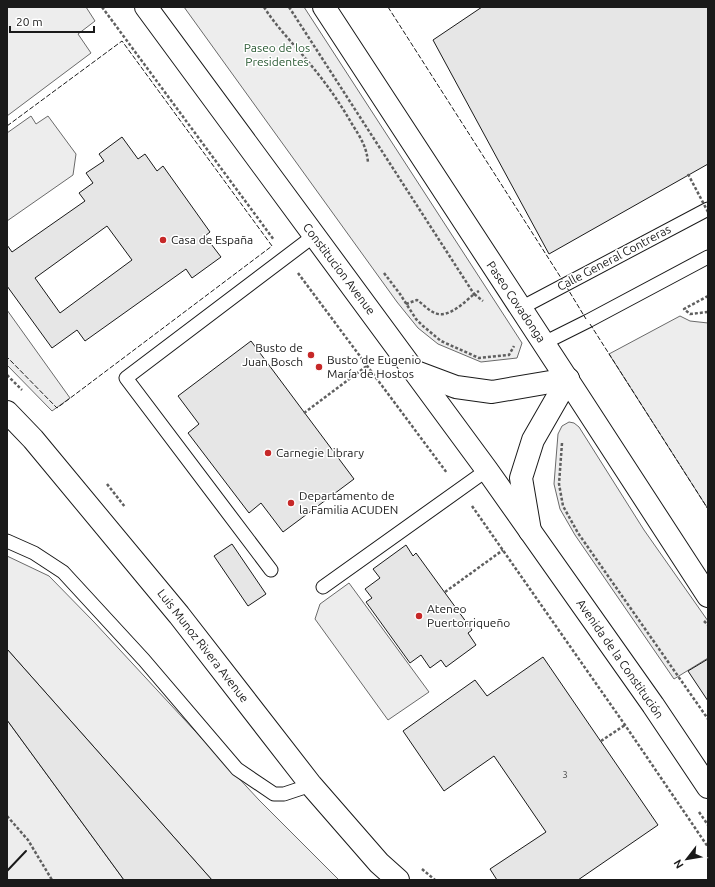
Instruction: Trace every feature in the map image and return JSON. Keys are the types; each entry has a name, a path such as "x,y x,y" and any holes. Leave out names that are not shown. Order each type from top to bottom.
{"main road":[{"name":"Constitucion Avenue","path":"146,7 416,372 530,531"},
{"name":"Paseo Covadonga","path":"324,7 500,279 568,379 708,596"},
{"path":"416,372 456,387 492,392 568,379"},
{"path":"530,531 521,478 533,440 568,379"},
{"name":"Luis Munoz Rivera Avenue","path":"7,412 38,445 179,615 311,785 379,863 398,880"},
{"name":"Avenida de la Constitución","path":"530,531 653,705 708,787"}],"lane":[{"name":"Calle General Contreras","path":"521,308 708,209"},
{"path":"271,570 126,378 315,235"},
{"path":"544,343 708,257"},
{"path":"323,587 487,470"},
{"path":"7,541 34,552 63,572 144,660 237,770 274,794 284,794 311,785"}],"path":[{"path":"102,7 504,550 625,724 708,847"},
{"path":"264,7 338,99 364,143 368,163"},
{"path":"289,7 474,294 487,303"},
{"path":"688,174 708,212"},
{"path":"384,273 423,326 441,341 479,358 509,355 514,345"},
{"path":"406,304 417,300 434,313 441,314 458,308 474,294 500,279"},
{"path":"708,296 684,309 690,314 708,312"},
{"path":"304,413 368,365"},
{"path":"562,437 559,484 563,506 578,533 708,720"},
{"path":"445,592 504,550"},
{"path":"704,620 708,625"},
{"path":"600,741 625,724"},
{"path":"7,816 28,840 52,880"}],"shaded area":[{"path":"7,7 86,7 95,21 78,34 91,53 7,116"},
{"name":"Paseo de los Presidentes","path":"184,7 304,7 522,343 517,358 481,362 438,344 418,328 397,302"},
{"path":"31,116 36,124 48,116 76,154 73,175 7,221 7,133"},
{"path":"7,310 70,398 52,411 7,365"},
{"path":"680,316 690,321 708,323 708,509 609,354"},
{"path":"569,422 574,423 579,427 644,530 708,621 708,658 674,679 575,535 560,509 554,484 558,434 562,426"},
{"path":"7,556 49,576 94,622 259,800 339,880 212,880 7,649"},
{"path":"349,583 429,692 388,720 315,619 320,604"},
{"path":"7,720 124,880 7,880"}],"building":[{"path":"482,7 708,7 708,164 549,254 433,40"},
{"name":"Casa de España","path":"122,137 138,159 145,154 157,171 163,166 210,232 205,236 221,257 192,278 186,269 85,341 77,330 52,348 7,286 7,245 12,252 85,201 79,193 93,183 86,173 104,161 99,154","holes":["107,226 132,260 60,313 35,278"]},
{"name":"Carnegie Library","path":"251,341 354,479 283,532 261,503 249,513 188,433 199,424 178,396"},
{"path":"232,544 266,594 248,606 214,556"},
{"name":"Ateneo Puertorriqueño","path":"406,545 413,556 416,553 472,630 468,633 476,645 446,667 441,660 430,668 421,655 410,663 366,602 372,598 365,589 380,578 373,569"},
{"path":"7,649 212,880 124,880 7,720"},
{"path":"543,657 658,825 578,880 497,880 490,869 546,832 494,756 444,791 403,731 475,680 487,696"},
{"path":"708,659 708,701 688,671"}],"fence":[{"path":"388,7 563,281"},
{"path":"7,126 122,41 272,246 57,408 7,357"},
{"path":"566,286 586,319"},
{"path":"590,324 708,509"}],"wall":[{"path":"7,871 26,851"}],"place":[{"name":"Casa de España","path":"163,240"},
{"name":"Busto de Juan Bosch","path":"311,355"},
{"name":"Busto de Eugenio María de Hostos","path":"319,367"},
{"name":"Carnegie Library","path":"268,453"},
{"name":"Departamento de la Familia ACUDEN","path":"291,503"},
{"name":"Ateneo Puertorriqueño","path":"419,616"}]}
